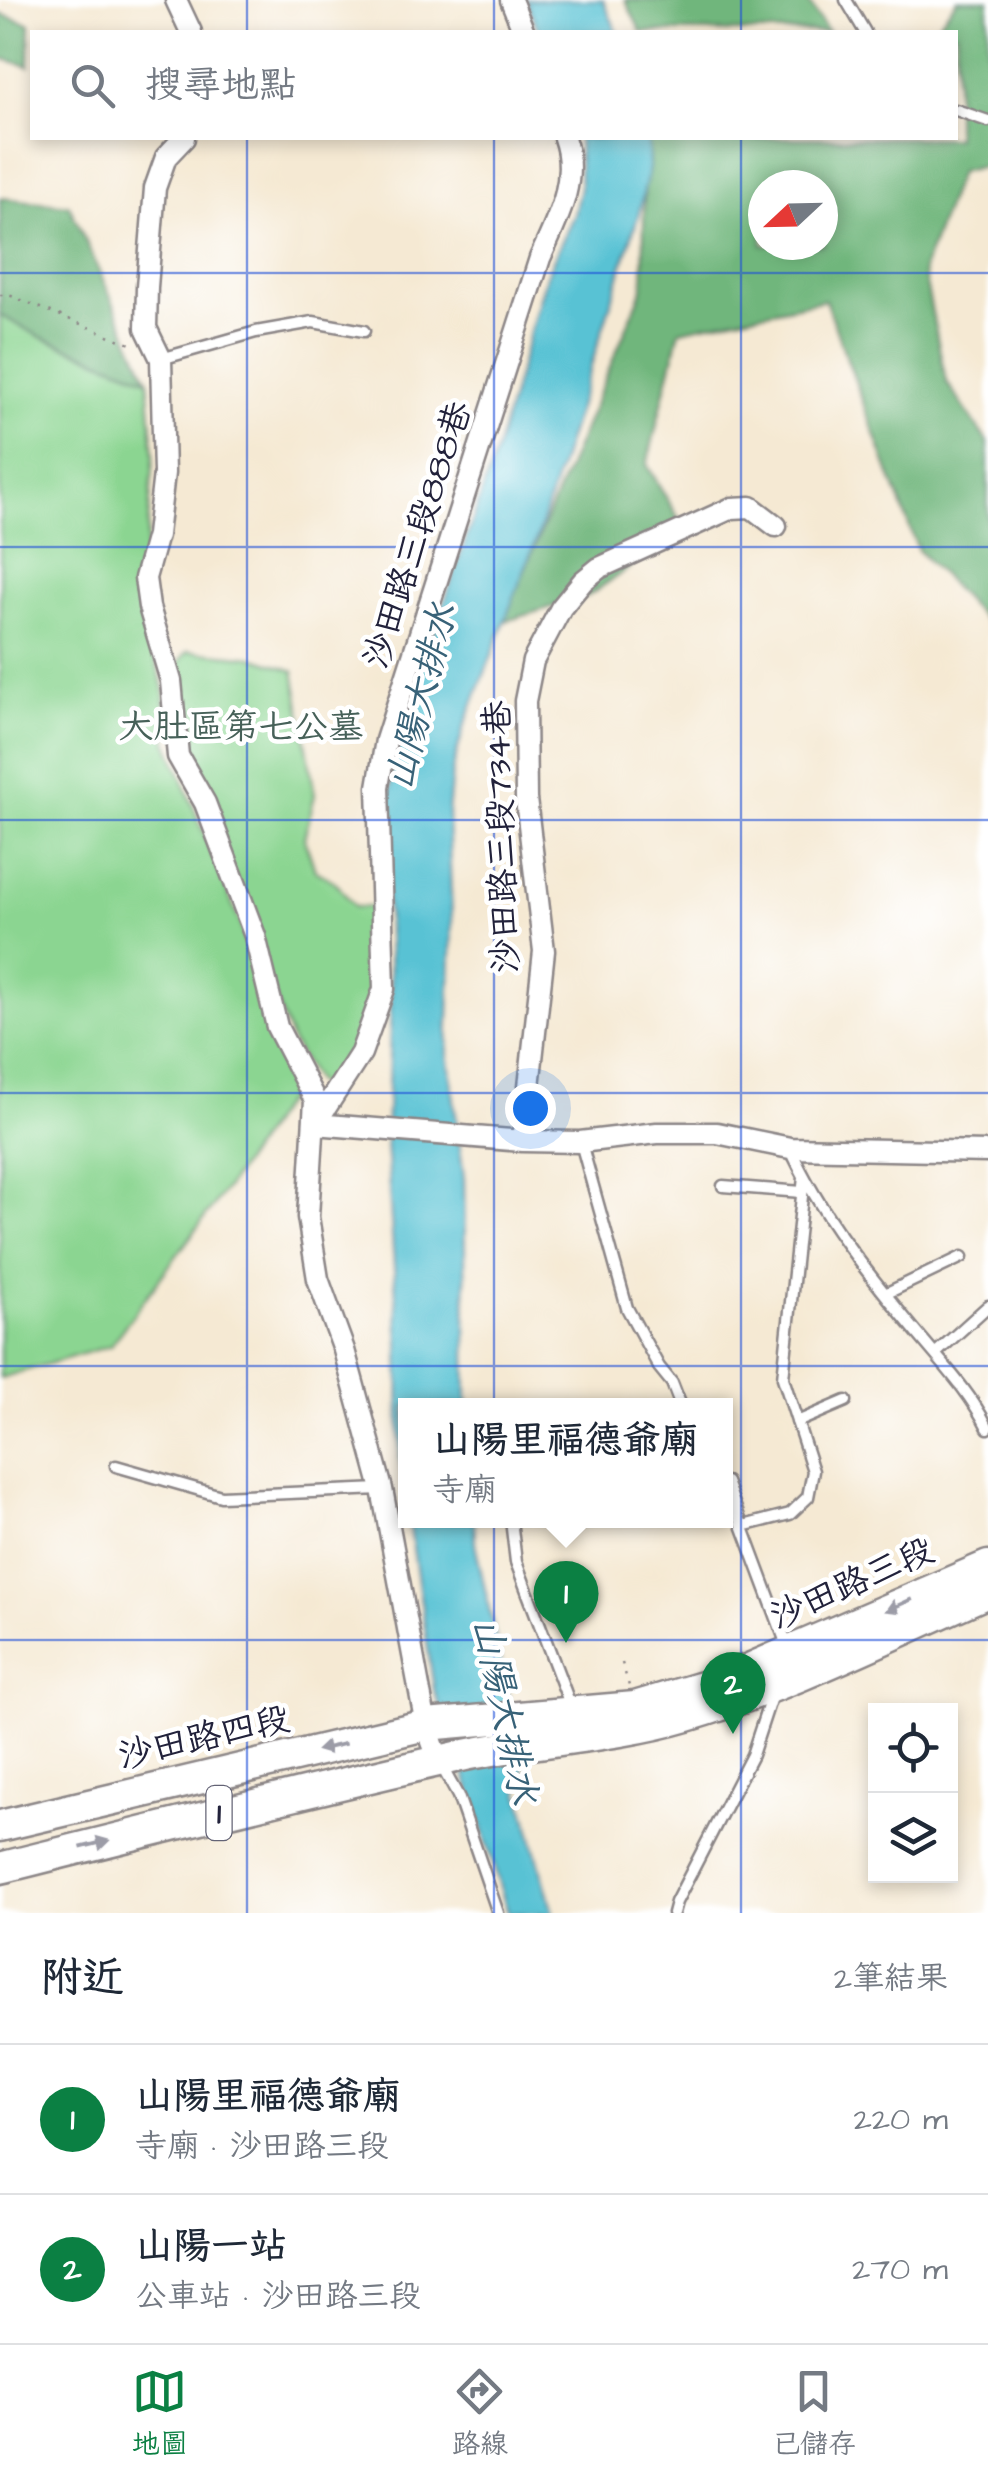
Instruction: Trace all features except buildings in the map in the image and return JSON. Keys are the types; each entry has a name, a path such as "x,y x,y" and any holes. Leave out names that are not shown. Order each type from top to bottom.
{"main road":[{"name":"沙田路三段","path":"577,1724 719,1682 988,1566"},
{"name":"沙田路三段","path":"513,1732 688,1716 776,1684 988,1592"},
{"name":"1","path":"439,1724 513,1732"},
{"name":"沙田路四段","path":"2,1825 439,1724"},
{"name":"1","path":"0,1868 338,1782 449,1759 513,1732"}],"street":[{"path":"176,0 189,30"},
{"path":"511,0 523,30"},
{"path":"182,140 166,157 155,188 146,328 161,359 164,472 157,535 146,578 149,608 170,681 178,756 205,802 255,936 276,1027 315,1100 315,1124 523,1140 580,1142 657,1133 717,1134 790,1148 988,1152"},
{"name":"沙田路三段888巷","path":"449,1759 344,1350 318,1279 308,1216 315,1124 360,1053 384,988 378,787 386,740 540,258 566,196 564,140"},
{"name":"沙田路三段734巷","path":"523,1140 544,950 526,798 525,701 533,661 561,608 599,568 732,508 750,507 776,526"}],"lane":[{"path":"850,1 864,30"},
{"path":"958,111 988,121"},
{"path":"161,359 256,332 313,322 364,331"},
{"path":"580,1142 627,1308 679,1398"},
{"path":"790,1148 804,1178 885,1294 984,1410 988,1428"},
{"path":"742,1526 790,1514 808,1497 813,1471 783,1378 804,1178"},
{"path":"723,1186 802,1192"},
{"path":"885,1294 962,1257"},
{"path":"935,1354 988,1306"},
{"path":"797,1422 846,1401"},
{"path":"116,1466 221,1496 382,1490"},
{"path":"673,1913 752,1755 790,1653 733,1501"},
{"path":"512,1528 516,1562 577,1724"},
{"path":"449,1759 498,1913"}],"path":[{"path":"0,295 9,295 115,336 161,359"}],"green space":[{"path":"625,0 807,0 827,30 640,30"},
{"path":"957,0 988,0 988,165 959,172 923,269 946,381 988,443 988,624 918,550 825,300 680,330 647,465 685,529 588,596 503,622 643,288 645,140 958,140 958,30 934,30"},
{"path":"0,14 30,24 29,66 0,58"},
{"path":"0,198 69,205 148,379 43,338 0,315"},
{"path":"0,315 43,338 148,379 154,456 140,611 164,688 167,741 240,923 270,1032 299,1098 285,1101 110,1346 0,1378"},
{"name":"大肚區第七公墓","path":"188,651 253,657 294,671 315,795 304,838 315,870 336,883 355,907 374,907 376,990 362,1036 327,1091 315,1081 291,1040 178,739 175,675"}],"water":[{"path":"526,0 603,0 616,30 538,30"},
{"name":"山陽大排水","path":"578,140 648,140 649,168 639,213 539,532 463,730 452,772 448,813 452,921 448,1053 464,1178 467,1398 399,1398 386,1142 391,1003 384,834 398,738 496,451 546,276 574,214 580,187"},
{"name":"山陽大排水","path":"410,1528 474,1528 524,1770 519,1790 553,1913 508,1913 473,1797 434,1690"}],"place":[{"name":"山陽里福德爺廟","path":"566,1643"},
{"name":"山陽一站","path":"733,1734"}]}
